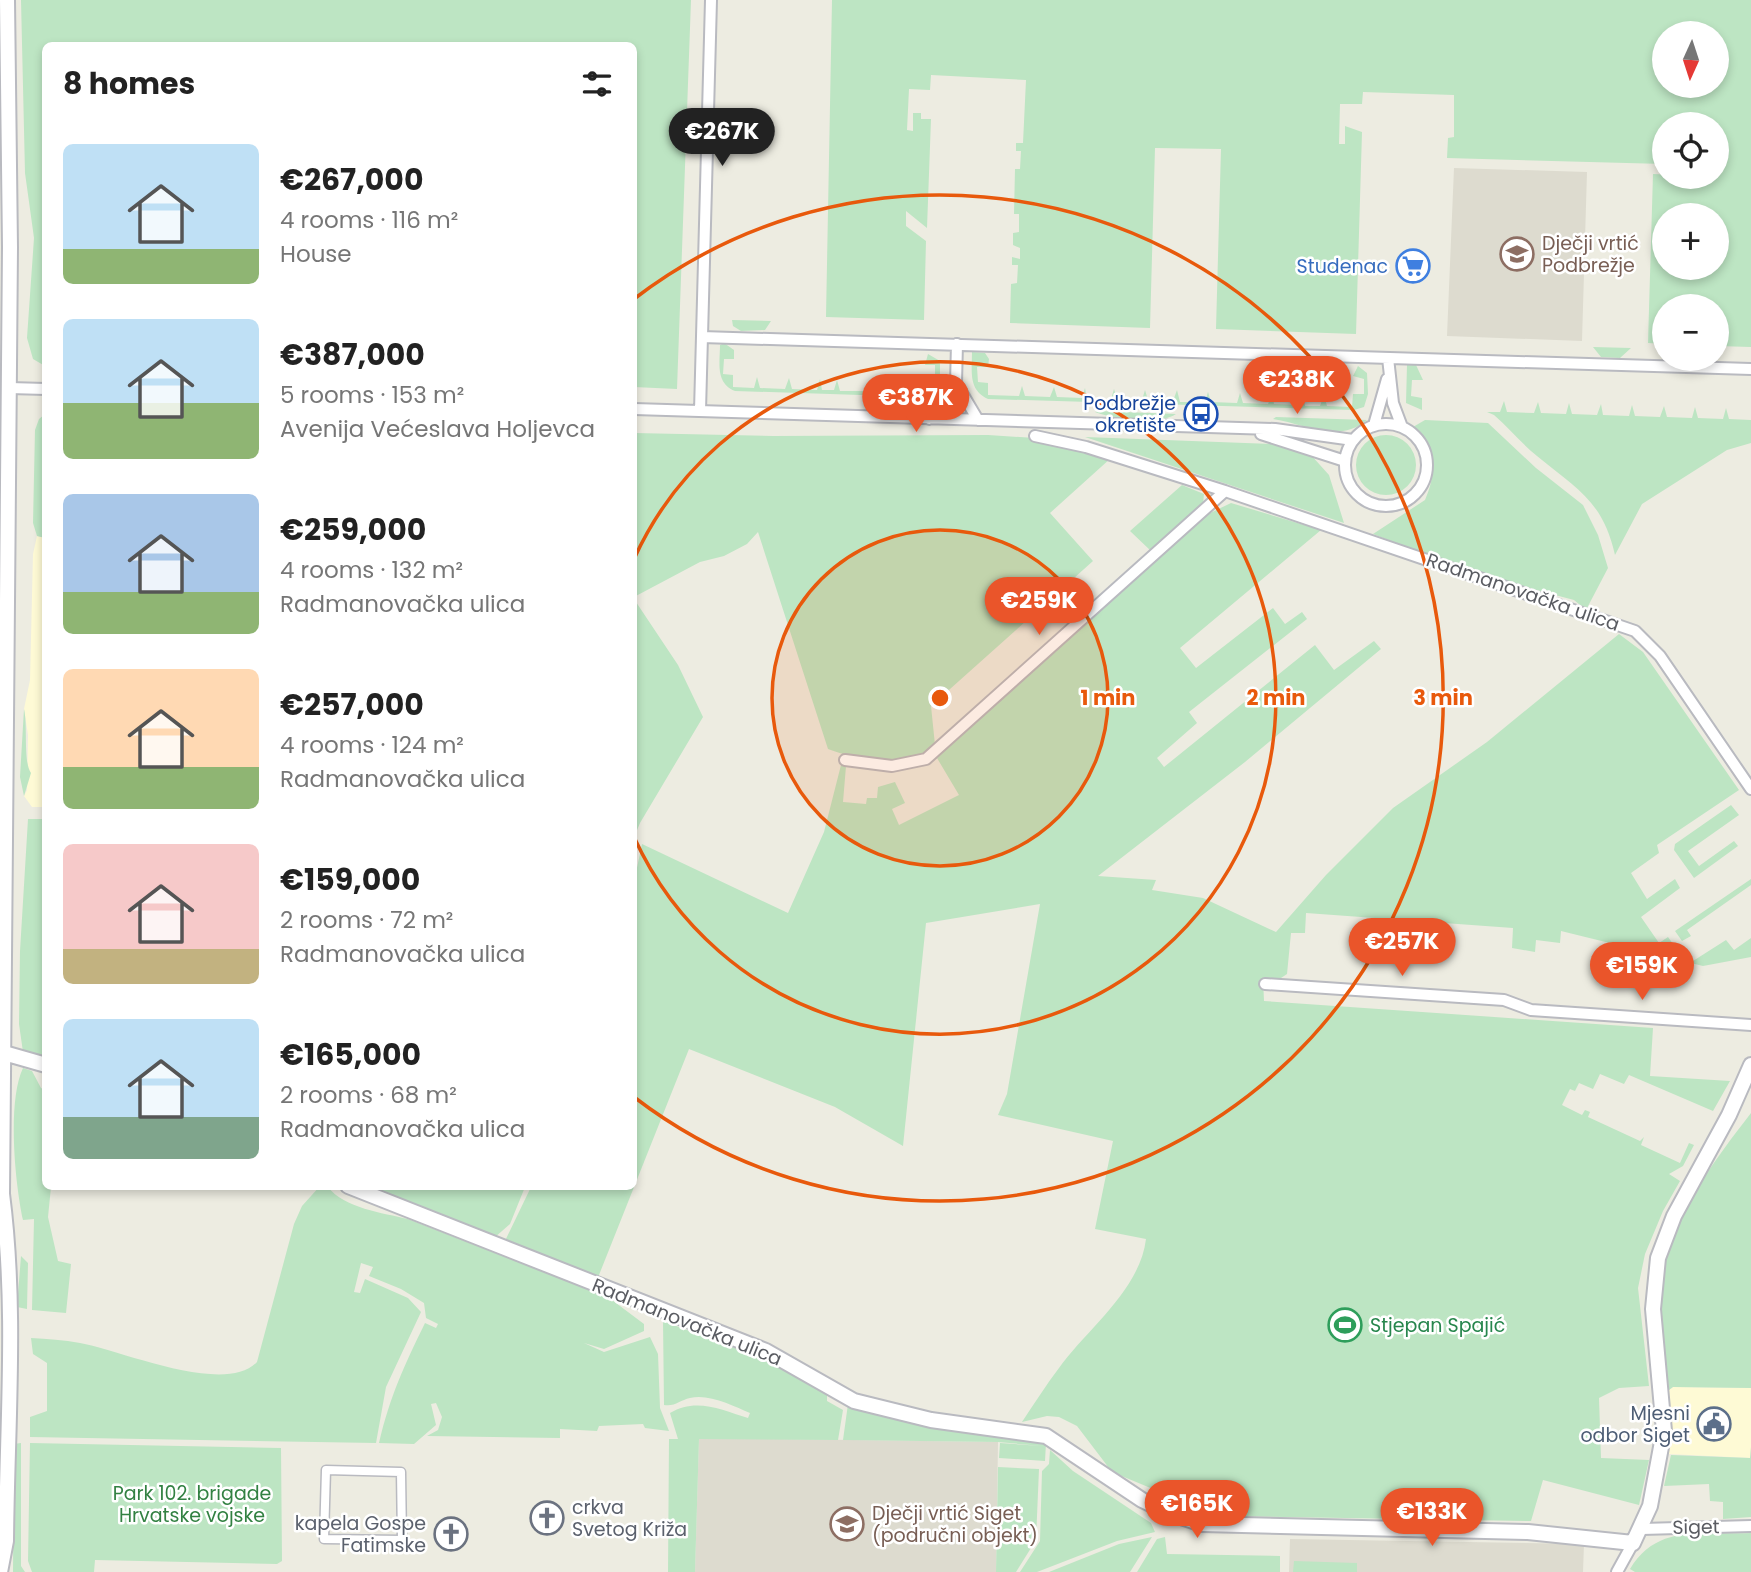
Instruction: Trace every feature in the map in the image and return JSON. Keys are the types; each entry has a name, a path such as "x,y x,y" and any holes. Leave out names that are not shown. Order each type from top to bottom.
{"street":[{"path":"0,1572 6,1541 3,1396 11,1286 1,1198 9,388 7,0"},
{"path":"700,411 711,0"},
{"path":"702,337 1751,369"},
{"path":"957,344 956,383 978,420"},
{"path":"1388,358 1388,373 1402,427"},
{"path":"1374,425 1388,373"},
{"path":"929,419 956,383"},
{"path":"9,388 42,389"},
{"path":"637,409 1275,429 1353,440"},
{"path":"1374,425 1402,427 1414,434 1427,458 1422,485 1407,499 1388,506 1361,498 1346,475 1345,461 1353,440 1374,425"},
{"path":"1240,430 1276,437 1345,461"},
{"name":"Radmanovačka ulica","path":"1035,436 1086,447 1225,491 1635,631 1660,656 1751,789"},
{"path":"845,760 892,766 926,758 1225,491"},
{"path":"1265,985 1504,1000 1531,1010 1751,1025"},
{"path":"4,1053 42,1064"},
{"path":"1617,1572 1642,1529 1650,1506 1664,1431 1653,1309 1658,1258 1671,1223 1729,1115 1751,1065"},
{"name":"Radmanovačka ulica","path":"358,1190 766,1351 854,1401 931,1420 1046,1436 1142,1500 1202,1524 1528,1532 1633,1543"},
{"path":"326,1470 401,1472 402,1540 324,1539 326,1470"},
{"name":"Siget","path":"1642,1529 1751,1526"}],"shaded area":[{"name":"Dječji vrtić Podbrežje","path":"1454,168 1587,172 1582,341 1447,336"},
{"path":"37,536 42,537 42,807 32,807 24,796 27,790 28,735 24,709 30,680 33,554"},
{"path":"1673,1387 1751,1388 1751,1458 1668,1454 1669,1390"},
{"name":"Dječji vrtić Siget (područni objekt)","path":"699,1438 998,1442 996,1572 695,1572"},
{"path":"1290,1539 1584,1544 1583,1572 1289,1572"}],"green space":[{"path":"21,0 691,0 677,389 637,387 637,42 42,42 42,364 33,359 27,338 34,238 25,173"},
{"path":"832,0 1751,0 1751,347 1729,346 1729,294 1652,294 1652,343 1648,343 1652,208 1652,280 1729,280 1729,203 1652,203 1653,189 1729,189 1729,112 1652,112 1652,164 1447,158 1448,138 1454,137 1454,95 1363,92 1362,104 1340,104 1339,144 1345,144 1345,126 1362,132 1356,334 1216,329 1221,149 1155,148 1150,328 1010,323 1011,284 1017,283 1018,265 1012,265 1012,257 1020,259 1020,248 1013,245 1013,233 1019,232 1019,214 1014,214 1015,169 1020,169 1021,151 1016,151 1016,143 1023,143 1026,80 931,75 930,90 909,89 907,130 913,131 913,113 921,113 921,119 931,119 927,228 906,211 906,226 926,241 924,320 826,317"},
{"path":"732,320 771,321 765,330 741,331 733,326"},
{"path":"724,343 734,350 734,359 724,359 723,374 733,375 733,387 754,388 757,377 760,388 785,389 789,378 792,389 817,390 820,379 822,390 834,390 837,380 840,391 866,391 869,381 872,392 891,392 895,382 898,392 923,393 924,381 935,381 935,365 925,365 928,354 940,361 940,378 934,390 921,397 735,391 724,383 721,377 720,345"},
{"path":"1593,347 1631,348 1620,358 1601,357"},
{"path":"972,352 985,353 989,359 988,367 977,367 978,382 988,383 988,395 1019,396 1022,386 1025,396 1050,397 1054,387 1057,397 1082,398 1085,388 1087,399 1111,399 1114,389 1117,399 1142,400 1145,390 1148,400 1173,401 1177,390 1180,402 1205,402 1208,392 1211,402 1237,403 1240,393 1243,403 1268,404 1272,394 1274,404 1300,405 1303,395 1305,406 1320,406 1324,395 1327,406 1352,407 1353,394 1364,394 1364,379 1353,376 1358,366 1367,373 1368,394 1364,407 1354,410 988,399 977,391 974,385"},
{"path":"1407,365 1416,365 1423,380 1412,380 1411,396 1422,398 1422,410 1406,403"},
{"path":"1504,401 1507,412 1534,413 1538,402 1541,413 1566,414 1569,403 1572,414 1597,415 1601,404 1603,415 1629,416 1632,405 1635,416 1660,417 1664,406 1667,417 1692,418 1695,407 1698,418 1723,419 1726,408 1729,419 1751,420 1751,443 1727,450 1642,504 1615,555 1603,521 1587,498 1531,451 1494,415 1487,412 1500,412"},
{"path":"1095,412 1176,414 1148,421"},
{"path":"42,416 42,537 37,536 33,523 35,430"},
{"path":"1273,419 1367,420 1345,431 1333,432"},
{"path":"1425,420 1488,423 1536,468 1583,505 1598,535 1608,568 1586,610 1574,600 1476,574 1373,534 1425,500 1433,471 1432,462 1426,444 1413,427"},
{"path":"637,433 773,436 988,435 1035,438 1111,458 1050,513 1093,561 931,706 935,745 911,758 868,760 828,749 758,532 747,544 724,556 700,562 637,595"},
{"path":"1380,435 1392,435 1411,448 1416,465 1414,477 1403,490 1392,495 1380,495 1361,482 1356,471 1356,459 1369,440"},
{"path":"1085,437 1302,445 1329,475 1344,523"},
{"path":"1182,485 1204,494 1203,504 1151,551 1130,531"},
{"path":"1231,503 1321,530 1180,648 1196,668 1273,608 1285,624 1302,612 1307,619 1189,712 1197,723 1157,758 1164,767 1315,645 1334,670 1374,641 1381,649 1245,762 1098,876 1156,880 1152,890 1203,898 1276,932 1326,875 1393,808 1487,742 1619,634 1643,652 1739,790 1657,845 1659,853 1631,873 1647,899 1675,879 1680,888 1641,917 1659,943 1668,937 1683,958 1693,961 1726,940 1734,950 1751,938 1751,957 1703,966 1561,931 1560,943 1536,940 1535,952 1512,948 1513,928 1306,913 1305,933 1291,933 1287,974 1281,978 1263,978 1264,1001 1653,1028 1650,1076 1730,1081 1713,1111 1629,1075 1624,1084 1600,1074 1593,1089 1579,1083 1575,1091 1570,1089 1562,1105 1582,1115 1585,1110 1590,1112 1588,1117 1640,1141 1644,1137 1641,1145 1680,1163 1689,1143 1694,1145 1683,1166 1669,1174 1680,1181 1663,1211 1645,1254 1638,1288 1649,1386 1619,1388 1599,1398 1601,1458 1649,1460 1639,1505 1543,1480 1531,1521 1218,1516 1112,1472 1077,1426 1059,1417 1047,1416 1022,1422 1059,1368 1123,1292 1142,1258 1146,1239 1095,1229 1113,1141 998,1115 1007,1094 1040,904 926,923 903,1146 835,1107 689,1049 637,1180 637,868 642,844 788,913 824,832 841,765 846,766 843,802 866,804 867,798 877,798 878,787 895,782 905,803 892,809 899,825 959,795 937,758 945,748 1206,515"},
{"path":"637,604 678,665 703,717 637,830"},
{"path":"24,709 27,761 31,773 24,796 20,777"},
{"path":"1731,805 1739,815 1688,851 1699,866 1734,841 1738,846 1694,878 1674,850 1675,844"},
{"path":"28,819 42,819 42,1056 23,1052 19,1024 20,951"},
{"path":"1751,879 1751,885 1687,930 1691,936 1682,941 1675,931"},
{"path":"23,1068 32,1071 42,1088 42,1190 51,1190 48,1217 58,1261 71,1264 66,1313 32,1310 34,1219 23,1220 14,1143 18,1083"},
{"path":"1751,1113 1751,1388 1673,1387 1669,1390 1660,1309 1665,1259 1683,1214 1695,1193"},
{"path":"316,1190 331,1190 354,1205 408,1219 608,1297 644,1324 644,1331 604,1349 584,1343 604,1352 650,1337 658,1354 660,1408 669,1431 645,1428 643,1424 599,1426 597,1431 560,1429 560,1438 427,1436 438,1430 442,1417 436,1403 431,1404 436,1425 414,1444 379,1443 388,1410 410,1353 425,1323 436,1328 438,1324 426,1318 424,1303 401,1289 369,1276 373,1267 361,1263 354,1292 360,1293 365,1279 408,1298 421,1312 386,1387 376,1443 30,1437 30,1417 47,1411 47,1363 33,1354 31,1338 80,1343 197,1373 242,1371 257,1362 294,1224 302,1206"},
{"path":"369,1190 524,1190 510,1224 494,1238"},
{"path":"530,1190 633,1190 597,1280 504,1243"},
{"path":"21,1256 28,1263 27,1309 17,1307"},
{"path":"663,1321 769,1361 827,1395 827,1401 843,1410 838,1440 699,1439 695,1572 668,1572 669,1439 678,1439 670,1413 680,1408 699,1405 748,1418 750,1413 705,1397 664,1405"},
{"path":"848,1404 985,1434 1046,1443 1045,1461 999,1458 1000,1443 1042,1446 998,1442 843,1440"},
{"path":"21,1443 21,1566 25,1572 13,1572 14,1444"},
{"name":"Park 102. brigade Hrvatske vojske","path":"30,1443 281,1448 282,1561 277,1564 95,1560 94,1572 32,1572 28,1561"},
{"path":"1751,1447 1751,1517 1723,1519 1723,1502 1710,1501 1709,1484 1664,1486 1671,1455 1750,1458"},
{"path":"1050,1450 1073,1471 1151,1523 1155,1532 1117,1541 1037,1572 1020,1572 1040,1541 1042,1471 1049,1464"},
{"path":"998,1467 1039,1469 1036,1540 1016,1572 996,1572"},
{"path":"1699,1533 1751,1533 1751,1572 1635,1572 1630,1569 1641,1554 1668,1538"},
{"path":"1152,1537 1130,1572 1049,1572 1119,1544"},
{"path":"1165,1537 1167,1554 1280,1556 1280,1572 1137,1572 1157,1539"},
{"path":"1294,1561 1357,1563 1357,1572 1293,1572"}],"place":[{"name":"Dječji vrtić Podbrežje","path":"1517,254"},
{"name":"Studenac","path":"1413,266"},
{"name":"Podbrežje okretište","path":"1201,414"},
{"name":"Stjepan Spajić","path":"1345,1325"},
{"name":"Mjesni odbor Siget","path":"1714,1424"},
{"name":"crkva Svetog Križa","path":"547,1518"},
{"name":"Dječji vrtić Siget (područni objekt)","path":"847,1524"},
{"name":"kapela Gospe Fatimske","path":"451,1534"}]}
